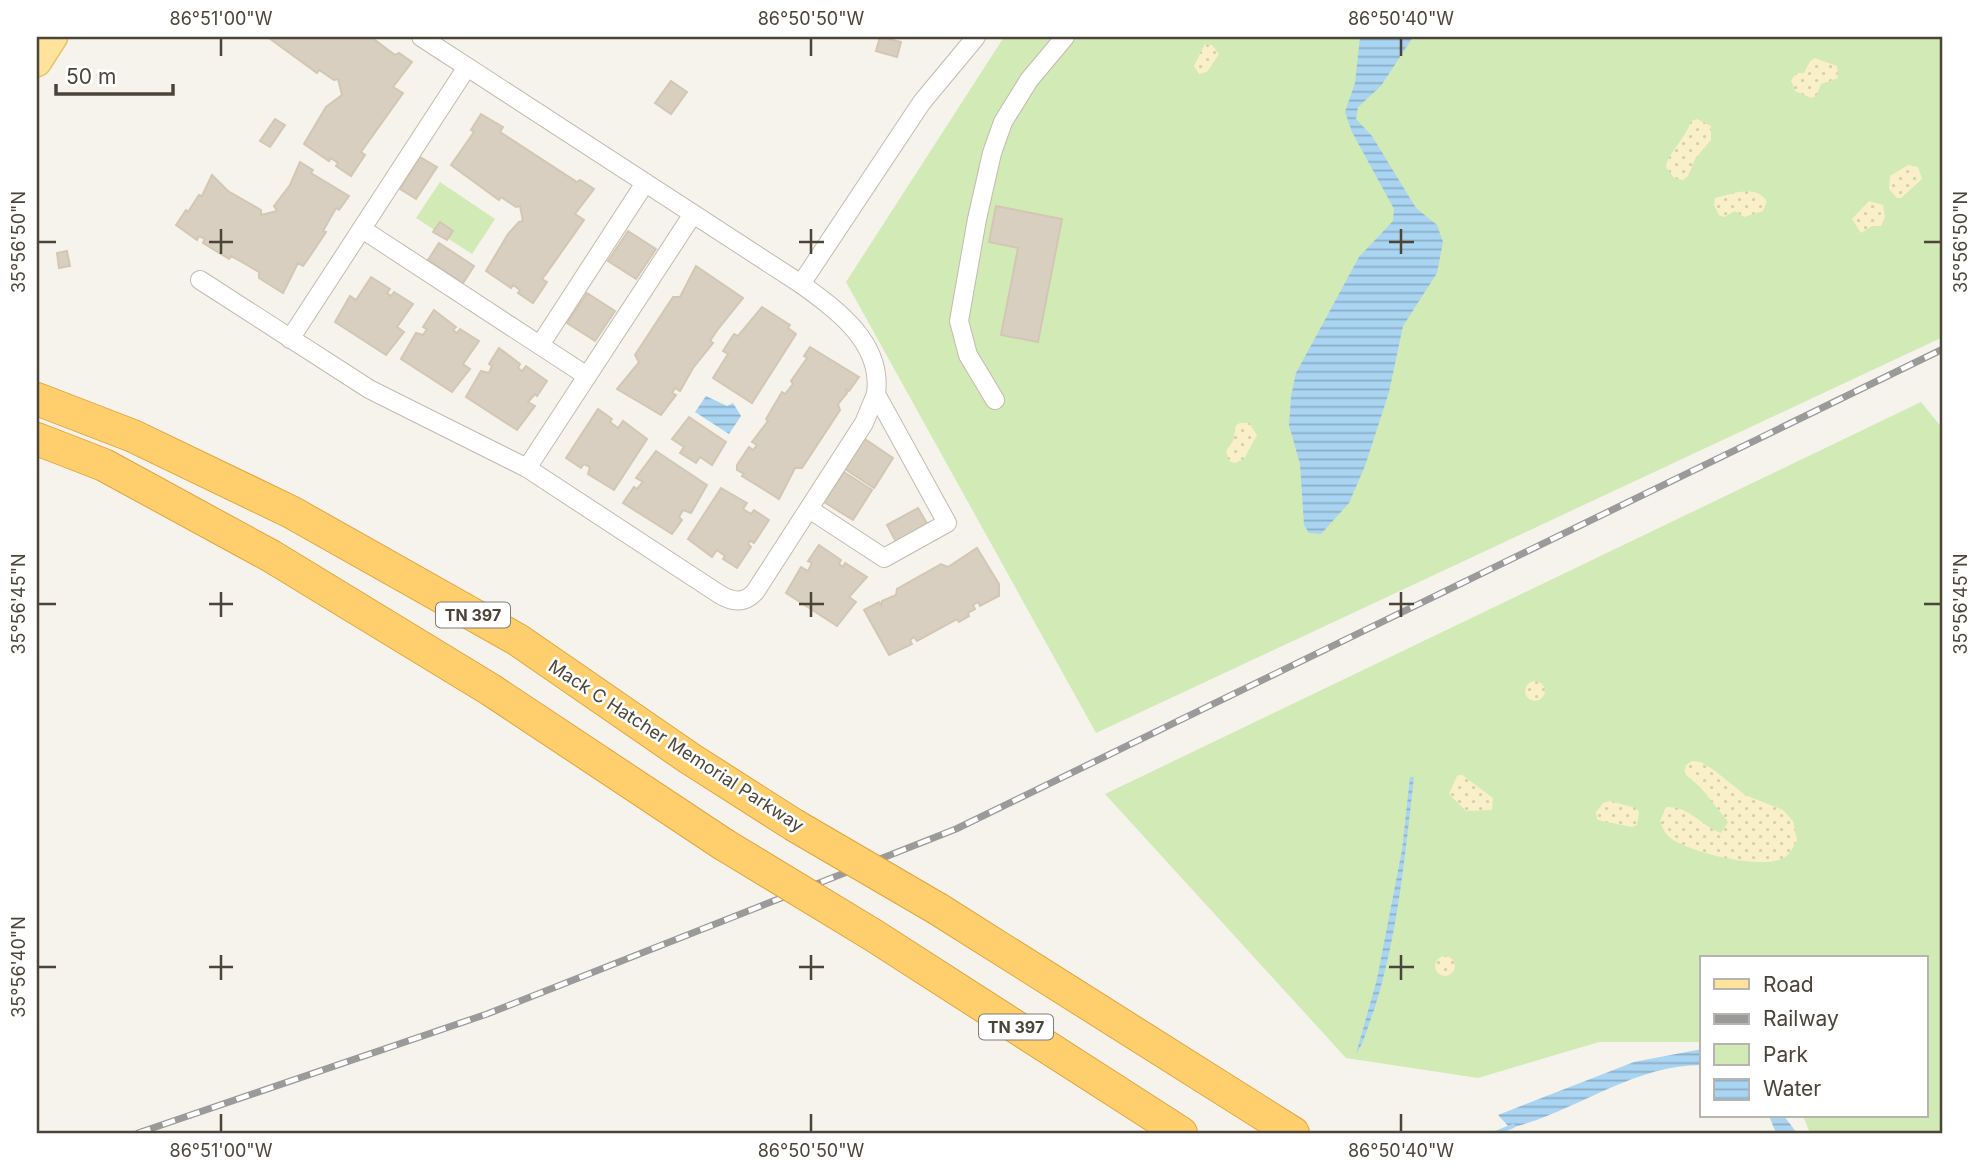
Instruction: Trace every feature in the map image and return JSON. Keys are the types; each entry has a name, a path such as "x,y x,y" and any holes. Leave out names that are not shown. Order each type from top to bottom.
{"highway":[{"name":"Mack C Hatcher Memorial Parkway","path":"37,399 133,436 291,512 518,640 678,751 794,825 937,909 1293,1133"},
{"name":"TN 397","path":"37,439 104,465 271,556 491,691 723,844 873,935 1170,1126"}],"main road":[{"path":"37,62 53,37"}],"street":[{"path":"200,280 386,398 527,468 719,594 734,601 746,599 755,592 864,424 876,394 876,371 856,329 839,311 801,284 421,37"},
{"path":"801,284 922,102 976,37"},
{"path":"995,400 968,355 959,321 977,219 992,153 1003,122 1029,80 1065,37"},
{"path":"290,339 467,66"},
{"path":"540,345 645,183"},
{"path":"527,468 693,214"},
{"path":"362,229 587,376"},
{"path":"809,509 884,558 947,523 876,394"}],"green space":[{"path":"1004,37 1943,37 1943,337 1096,733 846,282"},
{"path":"440,182 495,219 472,254 416,218"},
{"path":"1921,402 1943,429 1943,1133 1810,1133 1804,1118 1927,1118 1927,956 1700,956 1700,1042 1599,1042 1478,1078 1346,1058 1105,794"}],"sand":[{"path":"1205,44 1212,45 1219,54 1207,72 1199,74 1194,66"},
{"path":"1815,58 1837,66 1838,78 1821,84 1816,96 1811,98 1795,91 1791,80 1797,73 1804,73 1810,61"},
{"path":"1697,119 1711,126 1711,140 1695,159 1688,176 1683,180 1674,178 1666,167 1667,162 1691,121"},
{"path":"1908,165 1918,167 1922,179 1901,198 1897,198 1889,189 1890,176"},
{"path":"1738,192 1761,195 1767,201 1763,211 1744,217 1735,211 1724,217 1719,215 1714,205 1715,198"},
{"path":"1869,201 1883,205 1885,217 1881,226 1872,226 1861,233 1852,219"},
{"path":"1249,423 1257,435 1244,459 1235,463 1229,461 1226,451 1233,441 1236,425"},
{"path":"1531,681 1539,681 1545,691 1539,701 1531,701 1525,695 1525,687"},
{"path":"1692,761 1701,762 1714,770 1745,795 1783,810 1793,821 1797,840 1792,850 1784,858 1774,861 1744,861 1694,850 1672,839 1660,821 1666,807 1689,813 1721,833 1728,822 1701,788 1684,773 1686,765"},
{"path":"1461,774 1493,798 1492,810 1466,811 1449,794 1457,776"},
{"path":"1610,801 1636,808 1639,812 1637,825 1632,827 1597,820 1596,812 1603,803"},
{"path":"1441,956 1449,956 1455,966 1449,976 1441,976 1435,970 1435,962"}],"water":[{"path":"1360,37 1413,37 1381,86 1358,107 1356,119 1372,136 1416,208 1437,225 1443,242 1437,273 1403,326 1389,392 1365,466 1349,503 1321,534 1309,533 1304,525 1300,464 1289,425 1296,373 1359,257 1393,221 1394,209 1352,132 1345,112 1355,83"},
{"path":"706,396 727,406 733,403 741,416 729,434 695,412"},
{"path":"1410,777 1414,777 1395,924 1374,1010 1356,1054 1377,979 1402,850"},
{"path":"1700,1049 1700,1065 1676,1067 1628,1081 1534,1121 1510,1128 1498,1115 1634,1062"},
{"path":"1770,1118 1786,1118 1797,1133 1776,1133"}],"building":[{"path":"371,37 395,55 399,53 412,62 393,87 403,93 361,152 365,155 351,176 336,166 338,163 331,158 329,161 304,144 326,107 342,95 338,79 334,80 319,70 317,73 269,38"},
{"path":"880,37 901,42 897,57 876,51"},
{"path":"671,81 687,92 671,114 655,103"},
{"path":"481,114 503,127 500,132 577,182 580,180 594,189 575,214 584,220 542,279 547,282 533,303 518,293 520,290 513,285 511,288 486,271 508,234 523,221 520,206 516,207 501,197 499,200 451,165 474,132 471,130"},
{"path":"275,119 285,125 270,147 260,141"},
{"path":"420,157 437,167 416,199 400,189"},
{"path":"300,162 313,170 311,173 349,196 339,210 336,208 323,231 326,232 303,266 298,263 283,293 259,278 259,272 231,256 229,259 203,243 205,239 199,236 197,240 176,225 199,195 202,196 212,175 228,191 261,210 261,215 277,211 274,206 290,185"},
{"path":"996,206 1062,219 1038,342 1001,335 1018,248 989,242"},
{"path":"440,222 453,231 447,240 433,232"},
{"path":"628,231 656,249 636,279 608,261"},
{"path":"439,243 474,266 463,283 428,260"},
{"path":"67,251 70,266 59,268 57,253"},
{"path":"696,266 743,298 718,329 710,341 713,343 693,368 680,391 675,388 672,393 676,395 661,415 617,389 639,362 635,355 673,297 680,297"},
{"path":"371,277 390,289 387,293 391,296 394,292 413,304 397,327 404,332 386,355 335,322 350,296 356,300"},
{"path":"587,293 615,311 595,341 567,323"},
{"path":"762,307 790,325 788,328 796,334 752,403 713,378 728,354 723,351 734,334 738,336"},
{"path":"434,310 456,327 453,330 457,333 460,329 479,341 463,364 470,369 452,392 401,359 416,333 423,335 427,329 423,327"},
{"path":"810,347 859,377 849,391 846,389 847,393 838,404 840,410 802,468 795,468 779,499 742,476 744,474 737,470 737,465 749,447 753,450 757,445 752,442 768,421 766,419 782,392 785,394 793,384 791,381 807,358 804,356"},
{"path":"499,348 520,364 518,368 522,371 526,366 547,381 537,396 535,394 528,402 535,406 517,430 466,397 481,371 489,373 492,366 489,364"},
{"path":"598,409 612,419 610,422 618,428 623,421 647,439 614,490 588,474 590,467 584,464 581,468 566,458"},
{"path":"689,417 726,442 712,465 700,457 696,463 680,453 684,447 672,439"},
{"path":"865,439 893,458 874,488 845,469"},
{"path":"656,451 707,485 691,513 683,510 679,517 682,520 672,534 623,503 634,487 637,489 643,482 636,478"},
{"path":"844,472 872,490 853,520 824,502"},
{"path":"721,488 747,503 743,509 751,514 754,510 769,520 754,543 750,541 748,544 751,547 737,568 723,559 725,556 717,550 712,557 688,539"},
{"path":"918,508 928,525 896,542 887,525"},
{"path":"819,545 841,560 839,564 843,567 845,563 867,577 849,597 856,602 837,626 786,593 801,567 808,571 812,563 808,561"},
{"path":"977,548 999,584 999,596 980,606 978,602 973,605 975,609 968,613 969,616 959,622 957,619 917,641 914,637 910,640 912,644 889,655 864,610 879,602 881,605 882,601 896,595 897,589 941,564 948,567"}],"waterway":[{"path":"1496,1133 1513,1126"}],"railway":[{"path":"138,1133 487,1014 956,829 1943,349"}]}
